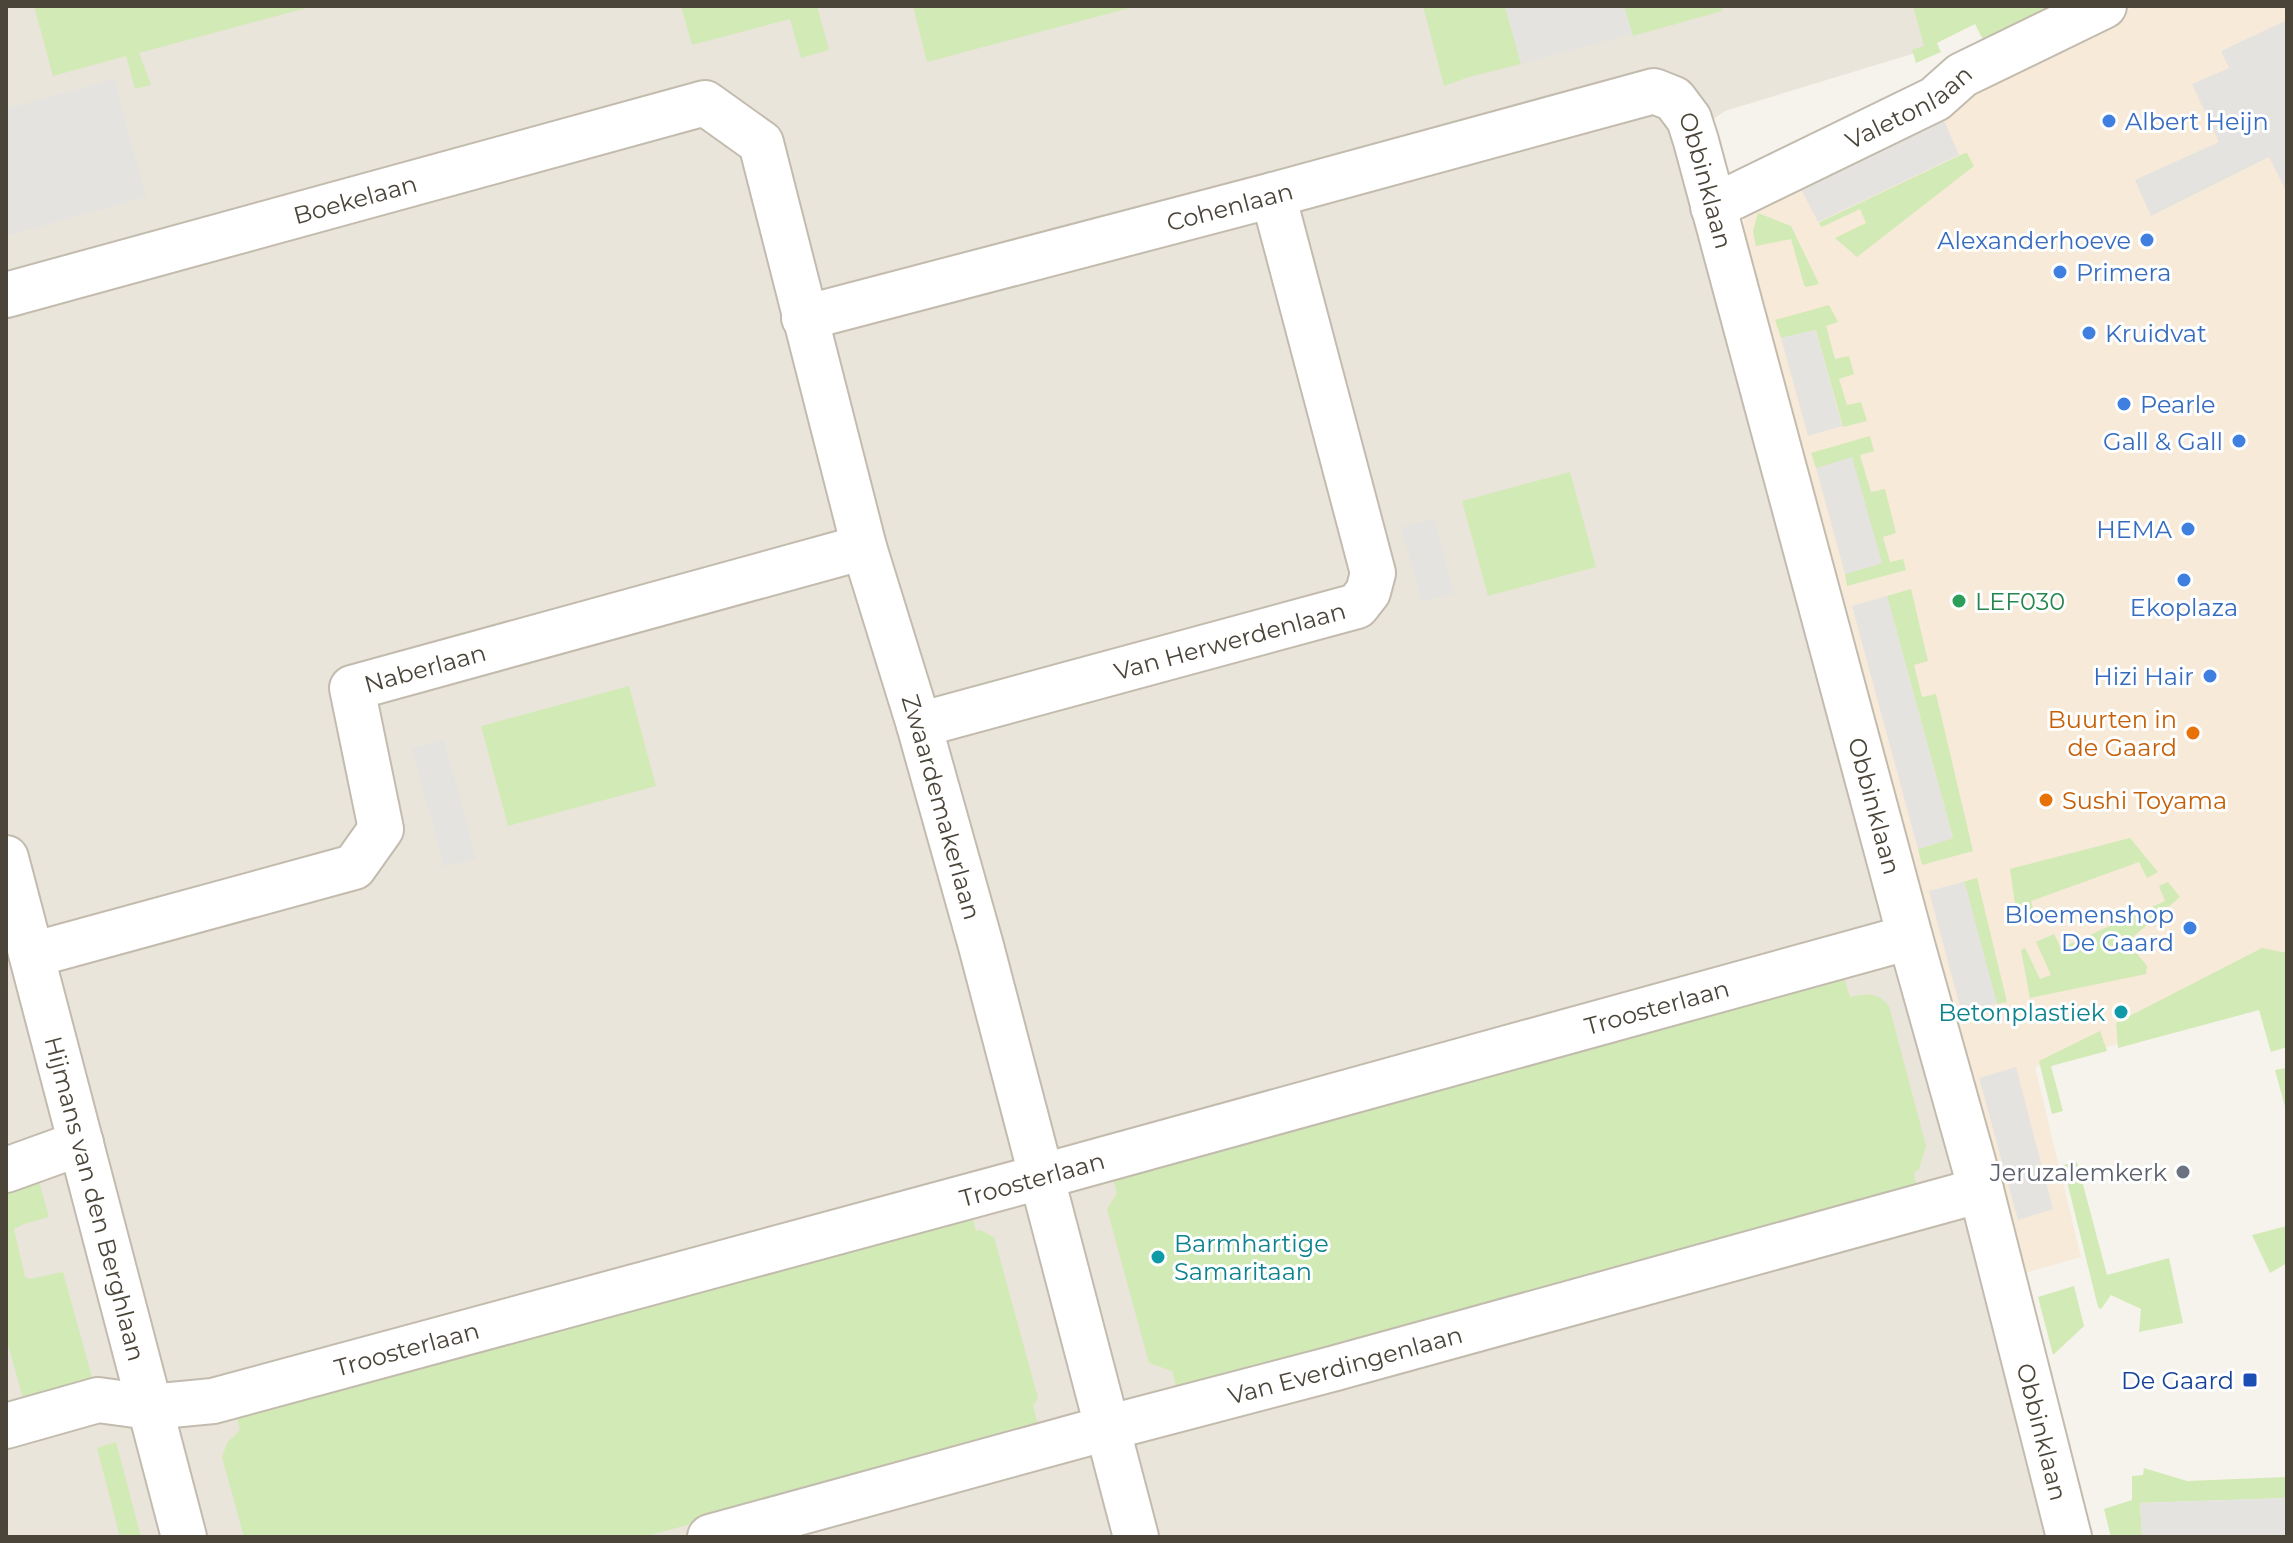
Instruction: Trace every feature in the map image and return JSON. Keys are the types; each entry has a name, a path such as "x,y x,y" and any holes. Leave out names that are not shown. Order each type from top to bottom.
{"street":[{"name":"Valetonlaan","path":"1713,207 1935,99 1962,75 2104,6"},
{"name":"Obbinklaan","path":"1654,91 1674,99 1689,119 1981,1190 2069,1537"},
{"name":"Cohenlaan","path":"804,318 1654,91"},
{"name":"Boekelaan","path":"6,295 705,103"},
{"name":"Zwaardemakerlaan","path":"705,103 761,143 864,547 919,725 981,946 1136,1537"},
{"name":"Van Herwerdenlaan","path":"919,725 1357,606 1368,592 1373,573 1273,195"},
{"name":"Naberlaan","path":"32,955 354,867 381,829 352,688 864,547"},
{"name":"Hijmans van den Berghlaan","path":"6,858 184,1537"},
{"name":"Troosterlaan","path":"6,1426 98,1400 150,1407 213,1401 1910,937"},
{"path":"6,1170 81,1143"},
{"name":"Van Everdingenlaan","path":"710,1537 1981,1190"}],"shaded area":[{"path":"6,6 1921,6 1932,48 1725,111 1674,146 2051,1537 6,1537"},
{"path":"1505,6 1624,6 1632,34 1521,64"},
{"path":"2135,6 2287,6 2287,1002 2247,1008 2035,1067 2081,1257 2018,1275 1741,244 1744,220 1752,202 1957,93"},
{"path":"2287,20 2287,193 2269,157 2151,216 2135,180 2219,142 2192,84 2229,68 2221,51"},
{"path":"114,79 146,197 6,236 6,109"},
{"path":"1940,112 1959,155 1818,222 1797,181"},
{"path":"1816,330 1842,426 1808,436 1781,338"},
{"path":"1852,457 1882,563 1845,574 1816,468"},
{"path":"1434,519 1454,593 1422,602 1401,527"},
{"path":"1887,596 1953,838 1918,849 1852,606"},
{"path":"444,739 476,859 444,867 412,748"},
{"path":"1963,882 1997,1003 1962,1014 1929,891"},
{"path":"2016,1067 2053,1209 2018,1220 1979,1078"},
{"path":"2287,1498 2287,1537 2130,1537 2142,1535 2140,1503"}],"green space":[{"path":"34,6 314,6 139,53 151,85 135,89 126,56 53,76"},
{"path":"681,6 817,6 829,50 801,58 790,19 692,45"},
{"path":"913,6 1137,6 927,62"},
{"path":"1423,6 1505,6 1521,64 1444,86"},
{"path":"1624,6 1721,6 1722,11 1633,36"},
{"path":"1913,6 2073,6 1987,48 1975,24 1937,43 1941,52 1916,63 1912,50 1924,46"},
{"path":"1965,153 1974,166 1857,257 1835,238 1866,223 1860,209 1822,227 1819,224 1820,222"},
{"path":"1758,213 1791,226 1819,284 1804,285 1791,239 1756,246 1753,231"},
{"path":"1829,305 1838,322 1826,326 1835,359 1849,356 1854,374 1839,379 1847,405 1861,402 1867,421 1843,427 1816,330 1781,338 1775,320"},
{"path":"1870,436 1874,451 1860,455 1871,492 1885,489 1896,533 1883,537 1890,562 1903,559 1906,570 1847,586 1845,574 1882,563 1820,468 1816,468 1811,453"},
{"path":"1570,472 1596,567 1488,596 1462,501"},
{"path":"1911,589 1928,661 1914,665 1922,697 1936,694 1973,851 1922,865 1918,849 1953,838 1887,596"},
{"path":"629,686 656,786 508,826 481,726"},
{"path":"2130,838 2158,872 2147,878 2139,862 2031,901 2035,917 2018,924 2010,869"},
{"path":"1977,878 2007,1002 1996,1004 1963,882"},
{"path":"2168,882 2180,897 2134,936 2134,950 2147,966 2146,974 2030,998 2021,950 2025,948 2040,979 2051,975 2036,942 2054,934 2061,948 2165,901 2159,886"},
{"path":"2262,948 2287,953 2287,1047 2271,1052 2259,1010 2118,1048 2116,1023"},
{"path":"1843,974 1850,997 1871,995 1889,1006 1926,1146 1919,1169 1914,1173 1917,1188 1178,1394 1172,1371 1149,1363 1107,1209 1117,1193 1111,1171"},
{"path":"2100,1031 2107,1051 2051,1066 2063,1111 2052,1114 2039,1061"},
{"path":"2287,1068 2287,1114 2275,1070"},
{"path":"2077,1162 2107,1275 2169,1258 2183,1323 2139,1332 2141,1309 2111,1295 2101,1309 2098,1307 2063,1165"},
{"path":"38,1178 49,1217 14,1229 25,1277 29,1279 63,1272 93,1381 24,1402 6,1337 6,1188"},
{"path":"970,1208 976,1231 994,1237 1038,1398 1033,1405 1039,1430 643,1537 244,1537 222,1457 227,1443 240,1430 236,1415"},
{"path":"2287,1226 2287,1263 2270,1273 2252,1235"},
{"path":"2074,1286 2084,1326 2053,1355 2038,1297"},
{"path":"116,1442 141,1537 120,1537 97,1448"},
{"path":"2144,1468 2187,1481 2287,1477 2287,1498 2140,1503 2142,1536 2111,1537 2104,1509 2132,1500 2132,1476 2143,1475"}],"place":[{"name":"Albert Heijn","path":"2109,121"},
{"name":"Alexanderhoeve","path":"2147,240"},
{"name":"Primera","path":"2060,272"},
{"name":"Kruidvat","path":"2089,333"},
{"name":"Pearle","path":"2124,404"},
{"name":"Gall & Gall","path":"2239,441"},
{"name":"HEMA","path":"2188,529"},
{"name":"Ekoplaza","path":"2184,580"},
{"name":"LEF030","path":"1959,601"},
{"name":"Hizi Hair","path":"2210,676"},
{"name":"Buurten in de Gaard","path":"2193,733"},
{"name":"Sushi Toyama","path":"2046,800"},
{"name":"Bloemenshop De Gaard","path":"2190,928"},
{"name":"Betonplastiek","path":"2121,1012"},
{"name":"Jeruzalemkerk","path":"2183,1172"},
{"name":"Barmhartige Samaritaan","path":"1158,1257"},
{"name":"De Gaard","path":"2250,1380"}]}
